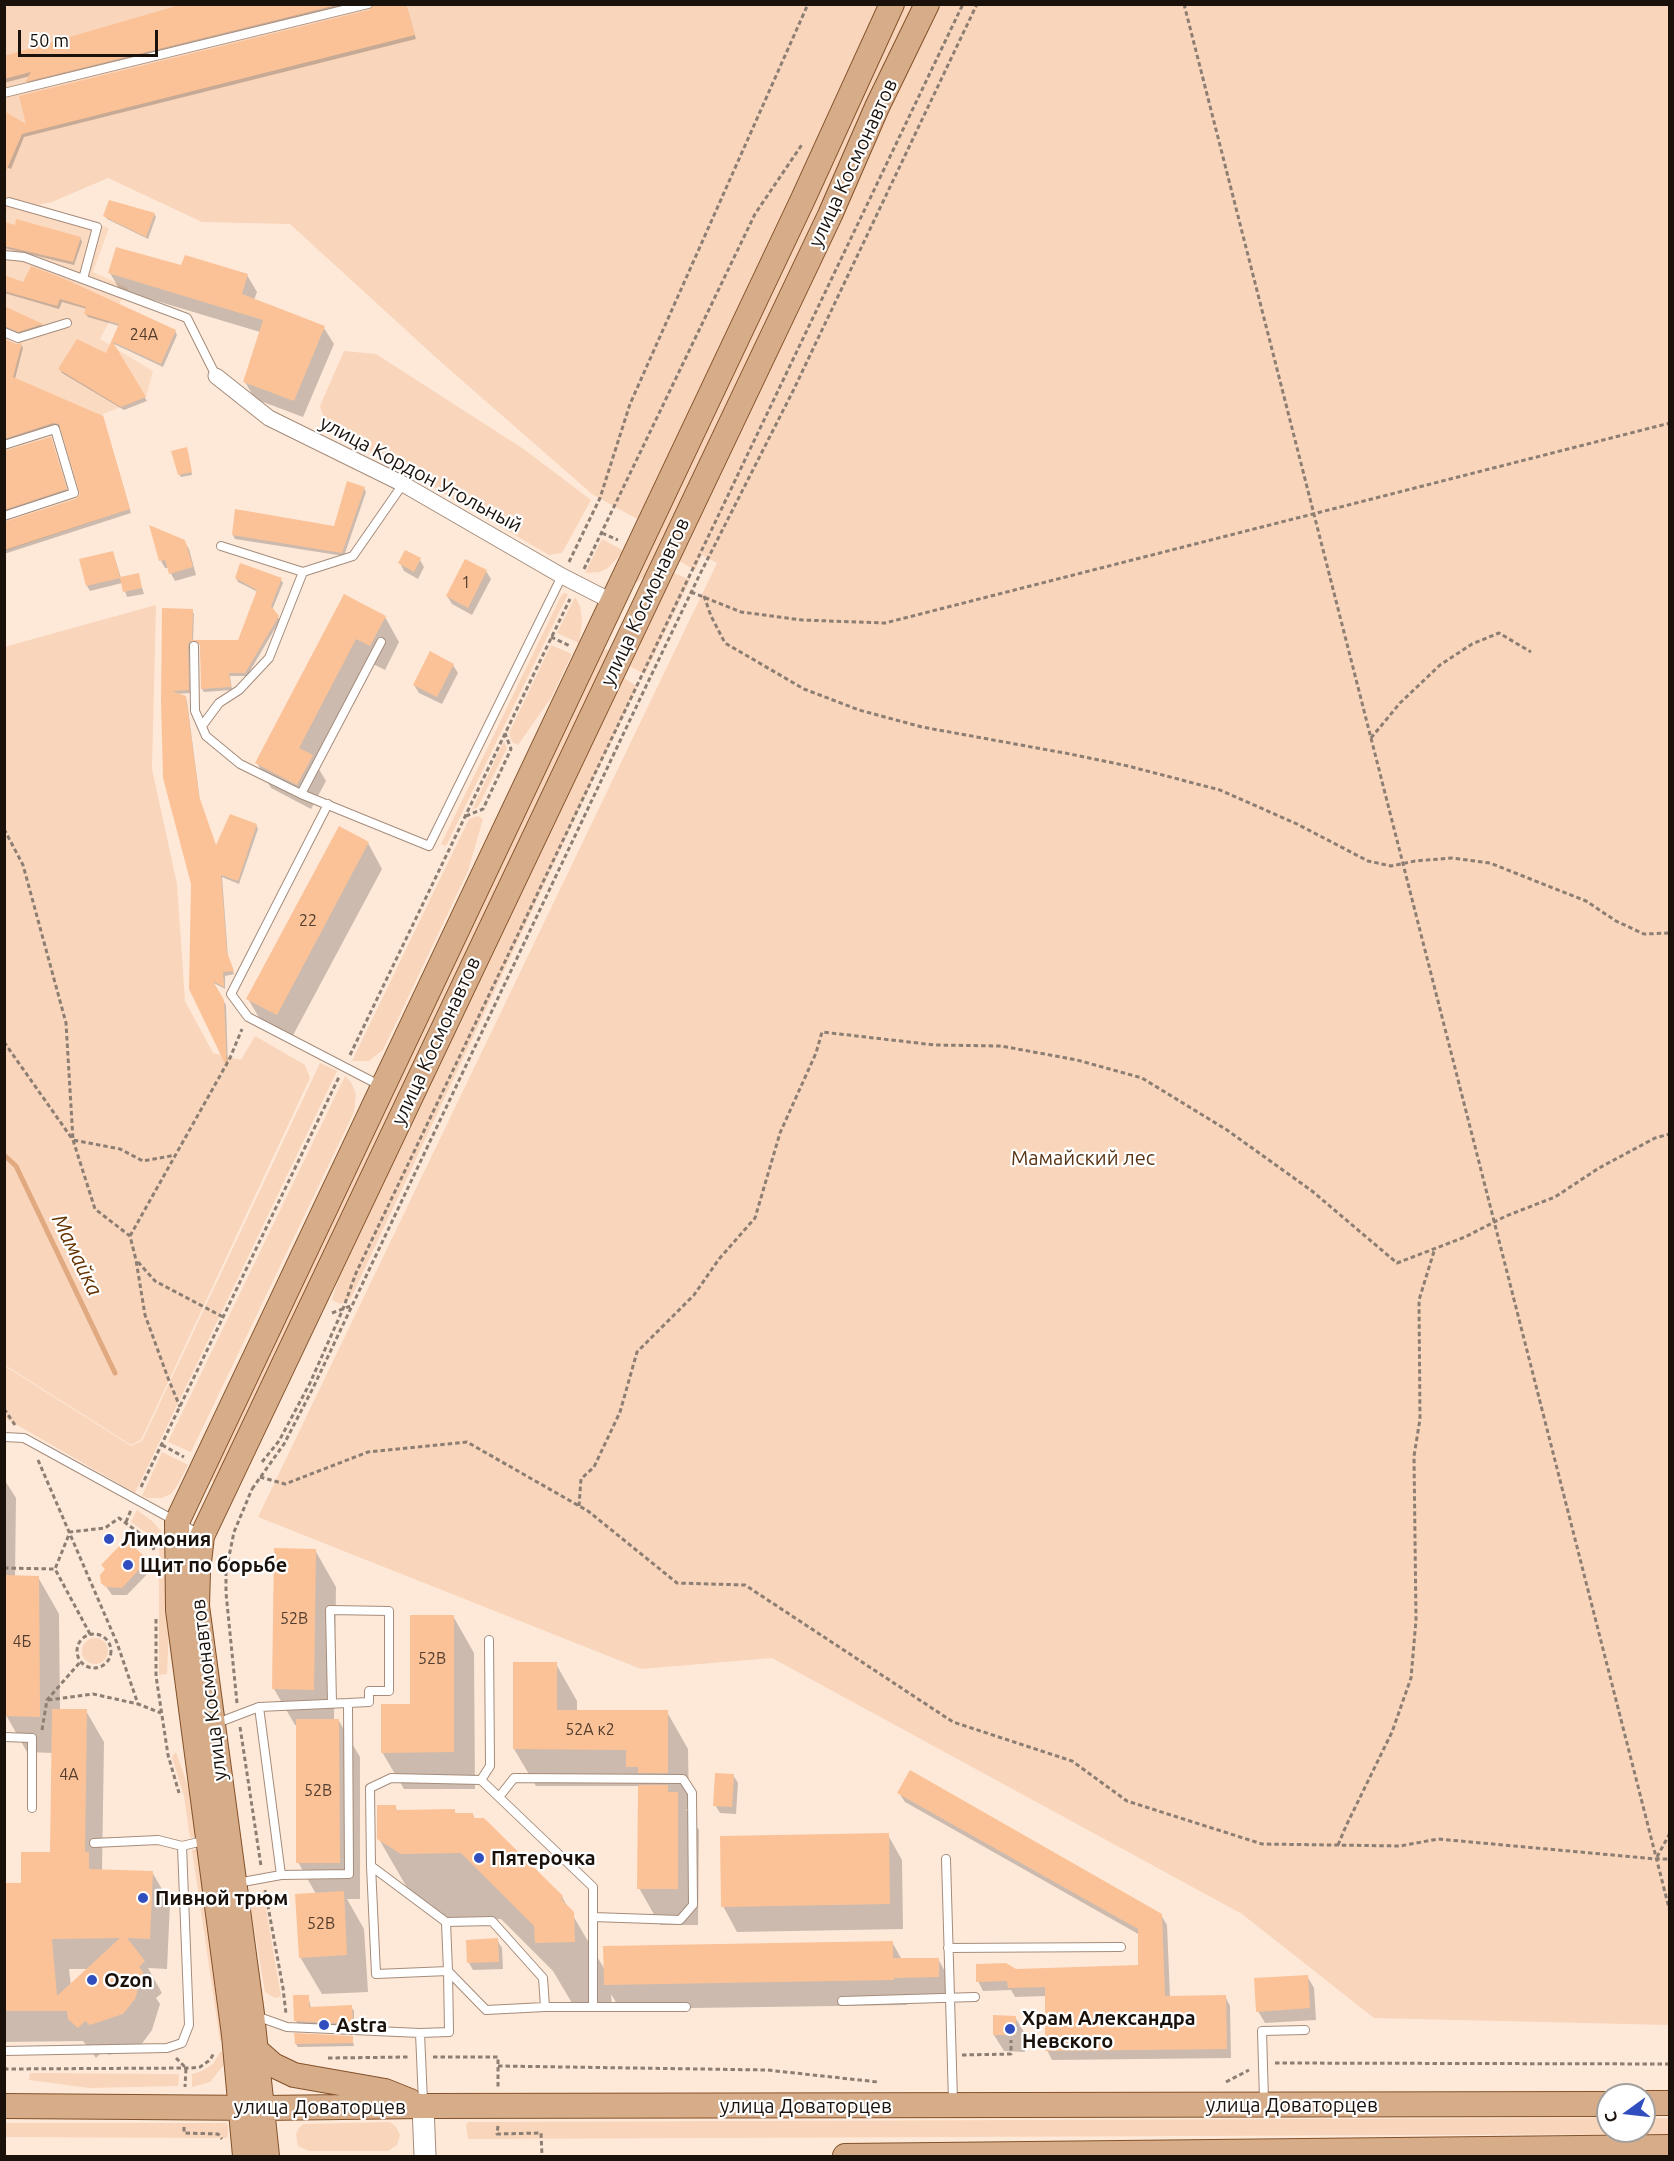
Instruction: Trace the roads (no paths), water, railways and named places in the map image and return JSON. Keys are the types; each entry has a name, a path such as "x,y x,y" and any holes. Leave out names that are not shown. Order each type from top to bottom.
{"main road":[{"name":"улица Космонавтов","path":"242,2048 208,1840 178,1610 177,1522 803,199 892,4"},
{"name":"улица Космонавтов","path":"242,2048 252,2014 234,1883 223,1720 197,1606 202,1536 830,214 877,107 927,4"},
{"path":"242,2048 294,2074 385,2091 423,2106"},
{"path":"192,2108 212,2096 220,2087 242,2048"},
{"path":"242,2048 267,2157"},
{"name":"улица Доваторцев","path":"4,2106 192,2108 256,2116 423,2106 1596,2104"},
{"path":"245,2157 256,2116"},
{"path":"845,2157 1662,2150"}],"street":[{"name":"улица Кордон Угольный","path":"216,376 269,418 403,484 562,576 611,601"},
{"path":"423,2106 425,2157"}],"lane":[{"path":"4,93 368,4"},
{"path":"9,202 97,227 83,279"},
{"path":"4,255 24,257 187,318 216,376"},
{"path":"4,332 18,338 67,323"},
{"path":"4,445 55,429 74,494 4,516"},
{"path":"221,546 303,572 353,556 403,484"},
{"path":"202,726 219,703 239,690 269,658 303,572"},
{"path":"194,646 195,711 206,736 240,764 301,794 429,846 562,576"},
{"path":"301,794 381,642"},
{"path":"328,804 231,994 248,1017 381,1087"},
{"path":"4,1437 24,1438 42,1447 202,1536"},
{"path":"223,1720 259,1707 369,1702 369,1691 389,1691 388,1611 330,1610 332,1703"},
{"path":"482,1780 490,1767 489,1640"},
{"path":"234,1883 280,1875 349,1874 348,1702"},
{"path":"259,1707 280,1875"},
{"path":"4,1737 32,1738 32,1808"},
{"path":"593,2007 593,1887 482,1780 391,1778 370,1788 376,1974 448,1971 486,2010 545,2007 593,2007 686,2007"},
{"path":"499,1797 514,1779 683,1779 692,1793 693,1905 680,1920 593,1917"},
{"path":"94,1843 158,1840 182,1846 208,1840"},
{"path":"4,2051 167,2048 182,2043 189,2025 182,1846"},
{"path":"946,1859 953,2106"},
{"path":"371,1866 446,1922 492,1921 543,1978 545,2007"},
{"path":"252,2014 286,2027 420,2033 449,2032 446,1922"},
{"path":"948,1948 1121,1947"},
{"path":"842,2001 975,1997"},
{"path":"1264,2105 1262,2031 1305,2030"},
{"path":"420,2033 423,2106"}],"waterway":[{"name":"Мамайка","path":"4,1155 16,1166 115,1373"}],"place":[{"name":"Лимония","path":"109,1539"},
{"name":"Щит по борьбе","path":"128,1565"},
{"name":"Пятерочка","path":"479,1858"},
{"name":"Пивной трюм","path":"143,1898"},
{"name":"Ozon","path":"92,1980"},
{"name":"Astra","path":"324,2025"},
{"name":"Храм Александра Невского","path":"1010,2029"}],"park label":[{"name":"Мамайский лес","path":"1083,1158"}]}
